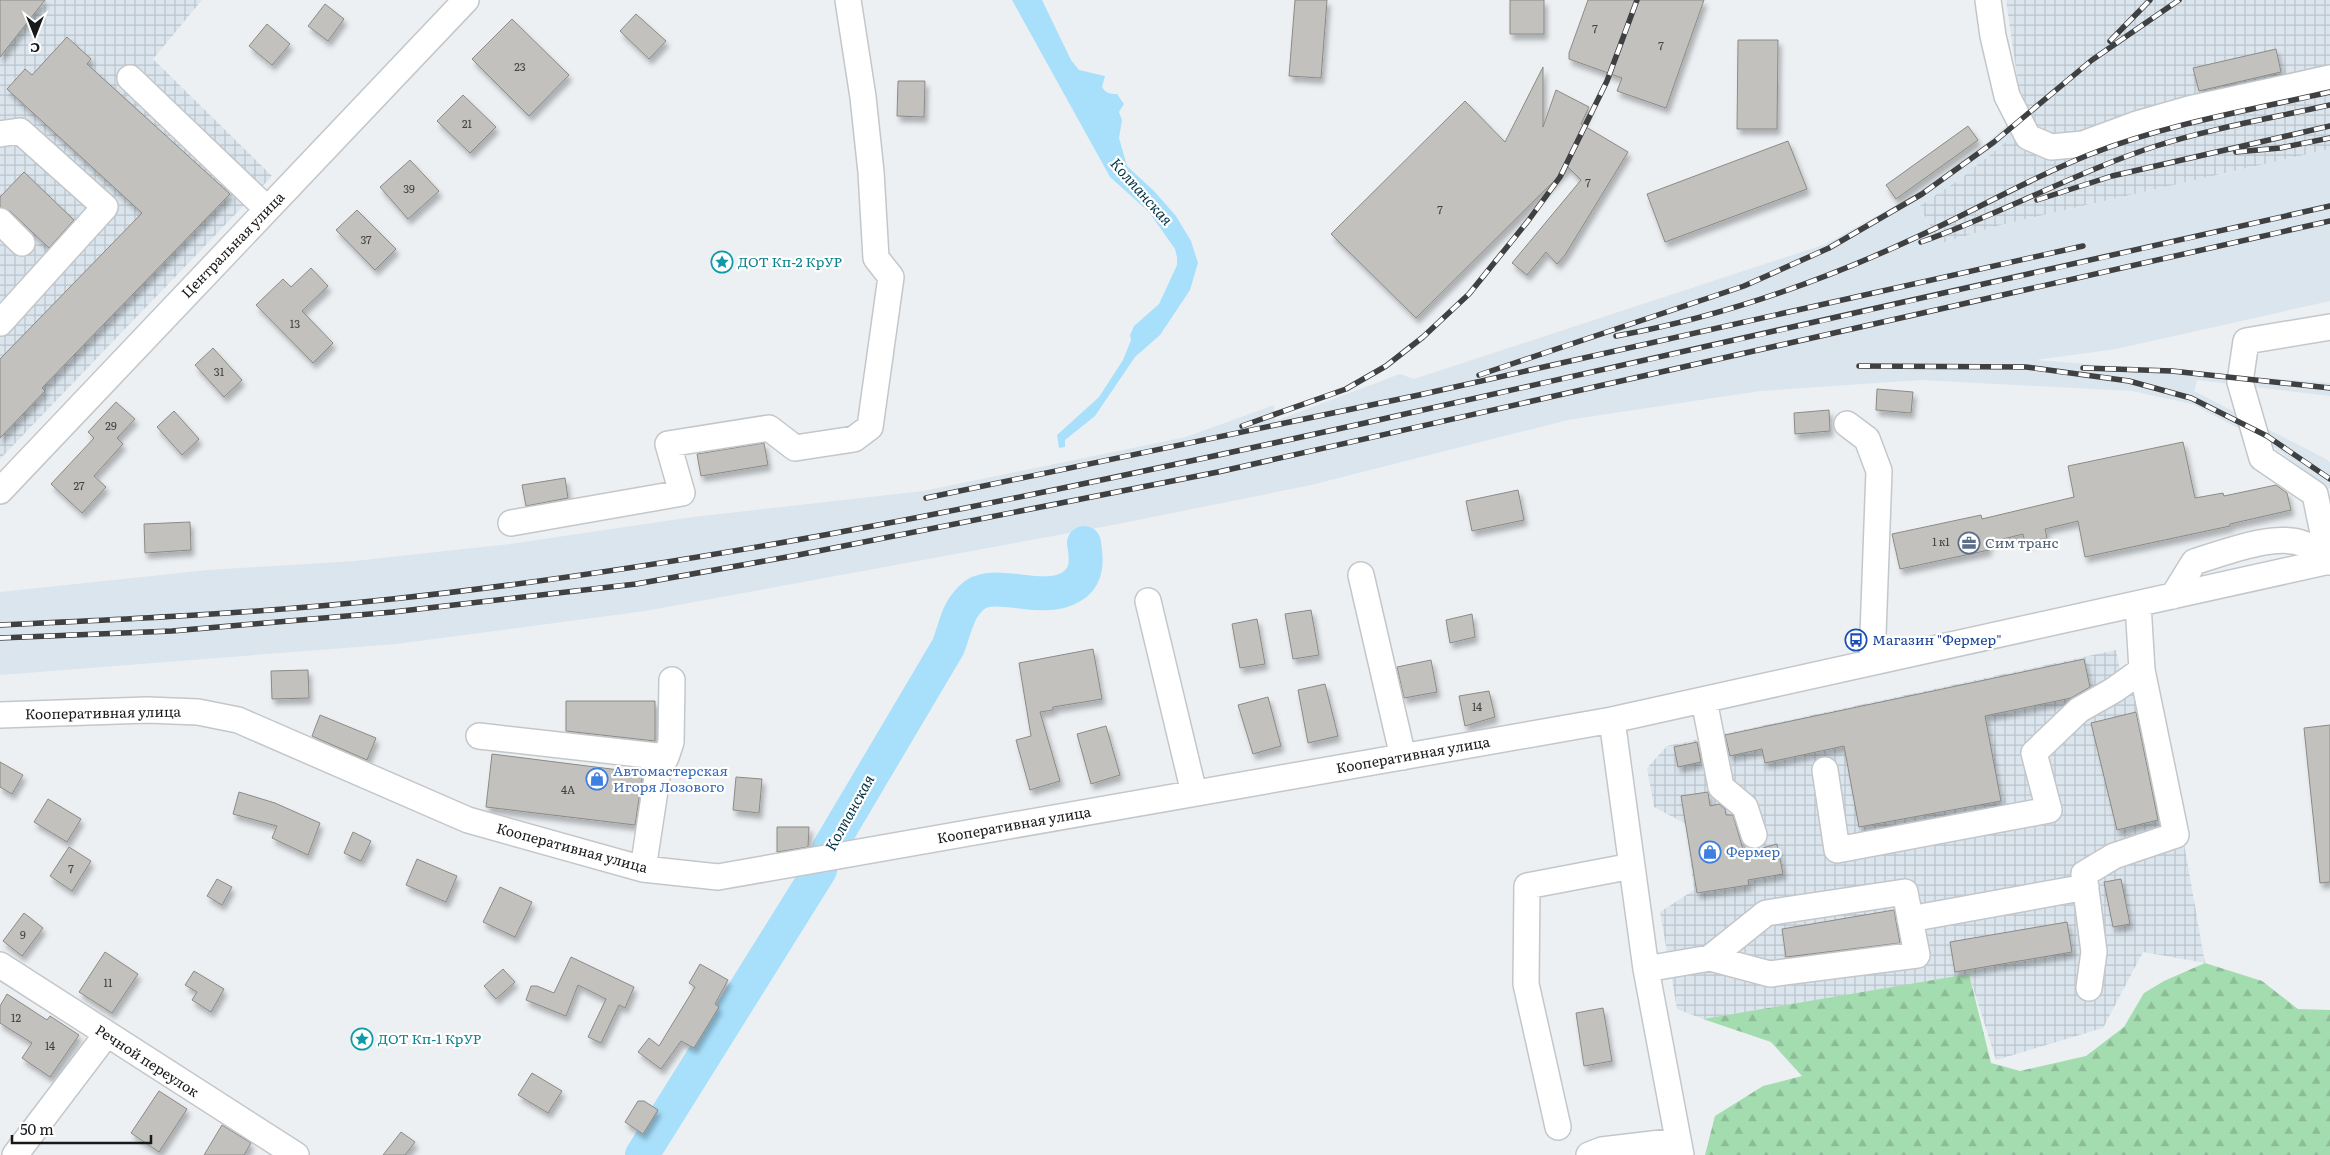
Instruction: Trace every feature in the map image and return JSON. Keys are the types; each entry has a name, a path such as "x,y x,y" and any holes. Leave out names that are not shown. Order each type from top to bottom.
{"street":[{"name":"Центральная улица","path":"0,491 466,0"},
{"path":"511,524 682,493 668,444 769,428 795,448 854,439 870,427 891,277 876,258 870,162 848,0"},
{"path":"1988,0 1993,36 2007,96 2028,137 2051,147 2084,144 2137,124 2189,109 2330,78"},
{"path":"130,78 267,209"},
{"path":"0,134 20,131 105,208 0,323"},
{"path":"0,221 22,243"},
{"path":"2329,561 2315,494 2262,458 2240,382 2246,341 2330,327"},
{"path":"1847,424 1867,439 1879,471 1872,662"},
{"name":"Кооперативная улица","path":"0,716 147,710 198,712 238,720 468,820 643,869 718,877 1612,720 2329,561"},
{"path":"1361,575 1403,756"},
{"path":"1148,600 1194,793"},
{"path":"2089,988 2094,952 2084,874 2114,856 2176,835 2142,670 2138,604"},
{"path":"1825,770 1838,850 2049,810 2034,753 2079,710 2114,690 2142,670"},
{"path":"643,869 658,771 666,757 671,742 672,680"},
{"path":"1704,700 1721,787 1745,807 1754,834"},
{"path":"1589,1155 1602,1150 1679,1148 1646,969 1612,720"},
{"path":"479,736 666,757"},
{"path":"1558,1127 1526,984 1527,886 1632,866"},
{"path":"1910,919 2086,888"},
{"path":"1646,969 1710,958 1770,974 1918,955 1905,892 1766,913 1710,958"},
{"name":"Речной переулок","path":"0,965 106,1035 296,1155"},
{"path":"16,1155 106,1035"}],"shaded area":[{"path":"0,0 202,0 153,59 272,176 0,459"},
{"path":"2006,0 2330,0 2330,149 2001,225 1940,244 1919,206 1964,176 2022,111"},
{"path":"2022,111 2029,123 1964,176 1919,206 1940,244 2001,225 2330,149 2330,301 2116,349 2036,360 2330,383 2330,396 2197,380 2194,391 2326,459 2330,462 2330,489 2272,446 2192,404 2132,391 1921,380 1760,391 1568,420 1311,485 1113,525 645,611 396,644 0,675 0,592 208,570 354,561 510,544 693,517 923,491 1186,437 1274,405 1275,421 1400,374 1414,379 1826,244 1919,192 1990,140"},
{"path":"2116,650 2125,695 2157,689 2205,963 2143,952 2103,1028 1996,1060 1969,975 1703,1019 1677,1009 1660,912 1694,890 1686,824 1654,807 1647,768 1667,746"}],"green space":[{"path":"2205,963 2262,981 2298,1009 2330,1010 2330,1155 1705,1155 1715,1116 1763,1086 1802,1076 1771,1042 1703,1019 1969,974 1991,1063 2020,1071 2086,1056 2124,1027 2144,993 2164,981"}],"water":[{"path":"1012,0 1042,0 1071,60 1079,70 1105,76 1102,87 1108,93 1117,94 1124,104 1119,112 1122,120 1119,138 1127,166 1155,192 1176,216 1191,241 1198,263 1190,290 1160,335 1135,357 1095,416 1065,440 1065,447 1059,448 1057,435 1099,397 1123,360 1134,326 1159,304 1177,265 1177,257 1175,249 1149,212 1110,177"}],"building":[{"path":"0,0 45,0 0,57"},
{"path":"1295,0 1327,0 1321,78 1289,76"},
{"path":"1510,0 1544,0 1544,34 1510,34"},
{"path":"1588,0 1704,0 1666,108 1617,91 1622,78 1569,59 1569,53"},
{"path":"325,4 344,19 328,41 308,26"},
{"path":"636,14 666,41 649,59 620,31"},
{"path":"512,19 569,75 529,116 472,59"},
{"path":"267,24 290,44 272,65 249,46"},
{"path":"67,37 91,59 87,64 230,194 42,388 45,391 0,438 0,359 142,213 7,89 25,69 32,75"},
{"path":"1738,40 1778,40 1777,129 1737,129"},
{"path":"2276,49 2281,72 2199,91 2193,68"},
{"path":"1543,67 1543,127 1556,90 1589,107 1581,124 1628,152 1565,255 1557,264 1546,252 1527,275 1512,263 1581,180 1568,167 1416,318 1331,234 1465,101 1505,142"},
{"path":"898,81 925,81 924,117 897,116"},
{"path":"463,95 496,127 470,153 437,121"},
{"path":"1968,126 1978,140 1896,199 1886,185"},
{"path":"1788,141 1807,189 1665,242 1647,194"},
{"path":"410,160 439,191 408,219 380,187"},
{"path":"24,172 74,220 49,248 10,211 0,207 0,197"},
{"path":"357,210 396,249 375,270 336,230"},
{"path":"311,268 328,286 302,311 333,343 313,363 256,305 283,279 291,287"},
{"path":"213,348 242,380 224,397 195,365"},
{"path":"1877,389 1913,392 1911,413 1876,410"},
{"path":"116,402 135,419 117,438 123,444 94,476 106,487 82,513 51,484 94,438 88,432"},
{"path":"1829,410 1830,431 1795,434 1794,413"},
{"path":"174,411 199,439 182,455 157,427"},
{"path":"2183,442 2195,498 2223,493 2224,496 2276,485 2287,493 2291,510 2230,524 2230,526 2085,557 2078,521 2045,529 2047,538 2025,543 2023,534 1987,543 1989,550 1900,569 1892,534 1981,515 1982,519 2074,497 2068,466"},
{"path":"764,443 768,465 701,476 697,454"},
{"path":"565,478 568,498 526,506 522,485"},
{"path":"1518,490 1524,520 1472,531 1466,501"},
{"path":"190,522 191,550 145,553 144,524"},
{"path":"1311,610 1319,655 1293,659 1285,614"},
{"path":"1472,614 1475,637 1450,643 1446,620"},
{"path":"1257,619 1265,664 1240,668 1232,624"},
{"path":"1093,649 1102,699 1053,707 1053,710 1040,712 1060,781 1030,790 1016,740 1031,736 1019,663"},
{"path":"2084,659 2090,687 2071,698 1985,716 2001,801 1859,827 1844,746 1765,763 1762,749 1730,756 1725,735"},
{"path":"1431,660 1437,692 1404,698 1397,667"},
{"path":"308,670 309,698 272,699 271,671"},
{"path":"1325,684 1338,736 1308,743 1298,690"},
{"path":"1489,691 1495,717 1465,726 1459,696"},
{"path":"1268,697 1281,746 1253,754 1238,705"},
{"path":"566,701 655,701 655,741 566,731"},
{"path":"2136,712 2158,820 2117,830 2091,723"},
{"path":"320,715 376,738 367,760 312,736"},
{"path":"2330,725 2330,882 2320,883 2304,728"},
{"path":"1106,726 1120,775 1091,784 1077,734"},
{"path":"1697,742 1701,762 1678,767 1674,747"},
{"path":"492,754 643,773 635,825 486,807"},
{"path":"0,762 23,775 12,794 0,787"},
{"path":"736,777 762,779 759,813 733,810"},
{"path":"239,792 275,803 320,823 308,855 272,838 277,826 233,814"},
{"path":"1708,792 1710,806 1719,804 1725,809 1726,815 1733,815 1744,853 1777,844 1783,874 1748,880 1749,885 1697,893 1681,796"},
{"path":"48,799 81,819 67,842 34,822"},
{"path":"777,827 809,827 808,847 777,852"},
{"path":"353,832 371,841 361,861 344,853"},
{"path":"69,847 91,861 72,891 50,876"},
{"path":"417,859 457,876 446,902 406,885"},
{"path":"217,879 232,887 222,905 207,896"},
{"path":"2121,879 2130,924 2113,927 2104,882"},
{"path":"500,887 532,902 515,937 483,922"},
{"path":"1894,910 1900,943 1786,957 1782,929"},
{"path":"24,913 43,928 22,956 3,941"},
{"path":"2067,922 2072,952 1955,972 1950,942"},
{"path":"105,952 138,974 112,1013 79,992"},
{"path":"571,957 634,987 625,1008 619,1005 601,1043 588,1037 606,999 578,985 566,1016 526,1000 531,986 537,986 554,993"},
{"path":"700,964 728,980 715,1004 719,1007 694,1048 681,1041 661,1069 638,1052 649,1038 659,1046 695,987 689,983"},
{"path":"503,969 515,982 496,999 484,986"},
{"path":"194,971 224,989 211,1012 192,1000 197,992 185,985"},
{"path":"7,994 47,1020 50,1016 79,1035 50,1077 22,1058 32,1043 0,1023 0,1006"},
{"path":"1603,1008 1612,1061 1584,1066 1576,1013"},
{"path":"532,1073 562,1091 548,1113 518,1095"},
{"path":"159,1091 187,1109 159,1152 131,1133"},
{"path":"638,1101 644,1101 658,1110 643,1134 625,1122"},
{"path":"222,1125 251,1143 244,1155 204,1155"},
{"path":"401,1132 415,1142 405,1155 383,1155"}],"waterway":[{"name":"Колпанская","path":"829,848 948,647 958,618 970,599 986,590 997,589 1048,593 1060,592 1071,587 1081,578 1085,568 1084,543"},
{"name":"Колпанская","path":"642,1155 820,870"}],"railway":[{"path":"1242,426 1346,389 1386,366 1423,337 1469,294 1528,221 1560,177 1607,81 1637,0"},
{"path":"2110,41 2150,0"},
{"path":"1479,375 1744,286 1829,248 1922,194 1994,142 2092,60 2179,0"},
{"path":"1616,336 1694,319 1733,308 1846,268 1940,226 2047,173 2120,143 2209,118 2330,92"},
{"path":"1921,242 1980,219 2126,156 2177,140 2330,105"},
{"path":"2037,200 2112,176 2330,126"},
{"path":"2236,152 2280,148 2330,138"},
{"path":"0,625 245,612 392,599 637,567 759,547 1002,501 1244,450 2330,206"},
{"path":"0,638 172,631 393,612 636,584 798,555 1218,472 2330,221"},
{"path":"926,498 1419,395 2083,246"},
{"path":"1859,366 2026,367 2129,381 2191,398 2267,436 2330,479"},
{"path":"2083,368 2172,371 2330,388"}],"place":[{"name":"ДОТ Кп-2 КрУР","path":"722,262"},
{"name":"Сим транс","path":"1969,543"},
{"name":"Магазин \"Фермер\"","path":"1856,640"},
{"name":"Автомастерская Игоря Лозового","path":"597,779"},
{"name":"Фермер","path":"1710,852"},
{"name":"ДОТ Кп-1 КрУР","path":"362,1039"}]}
